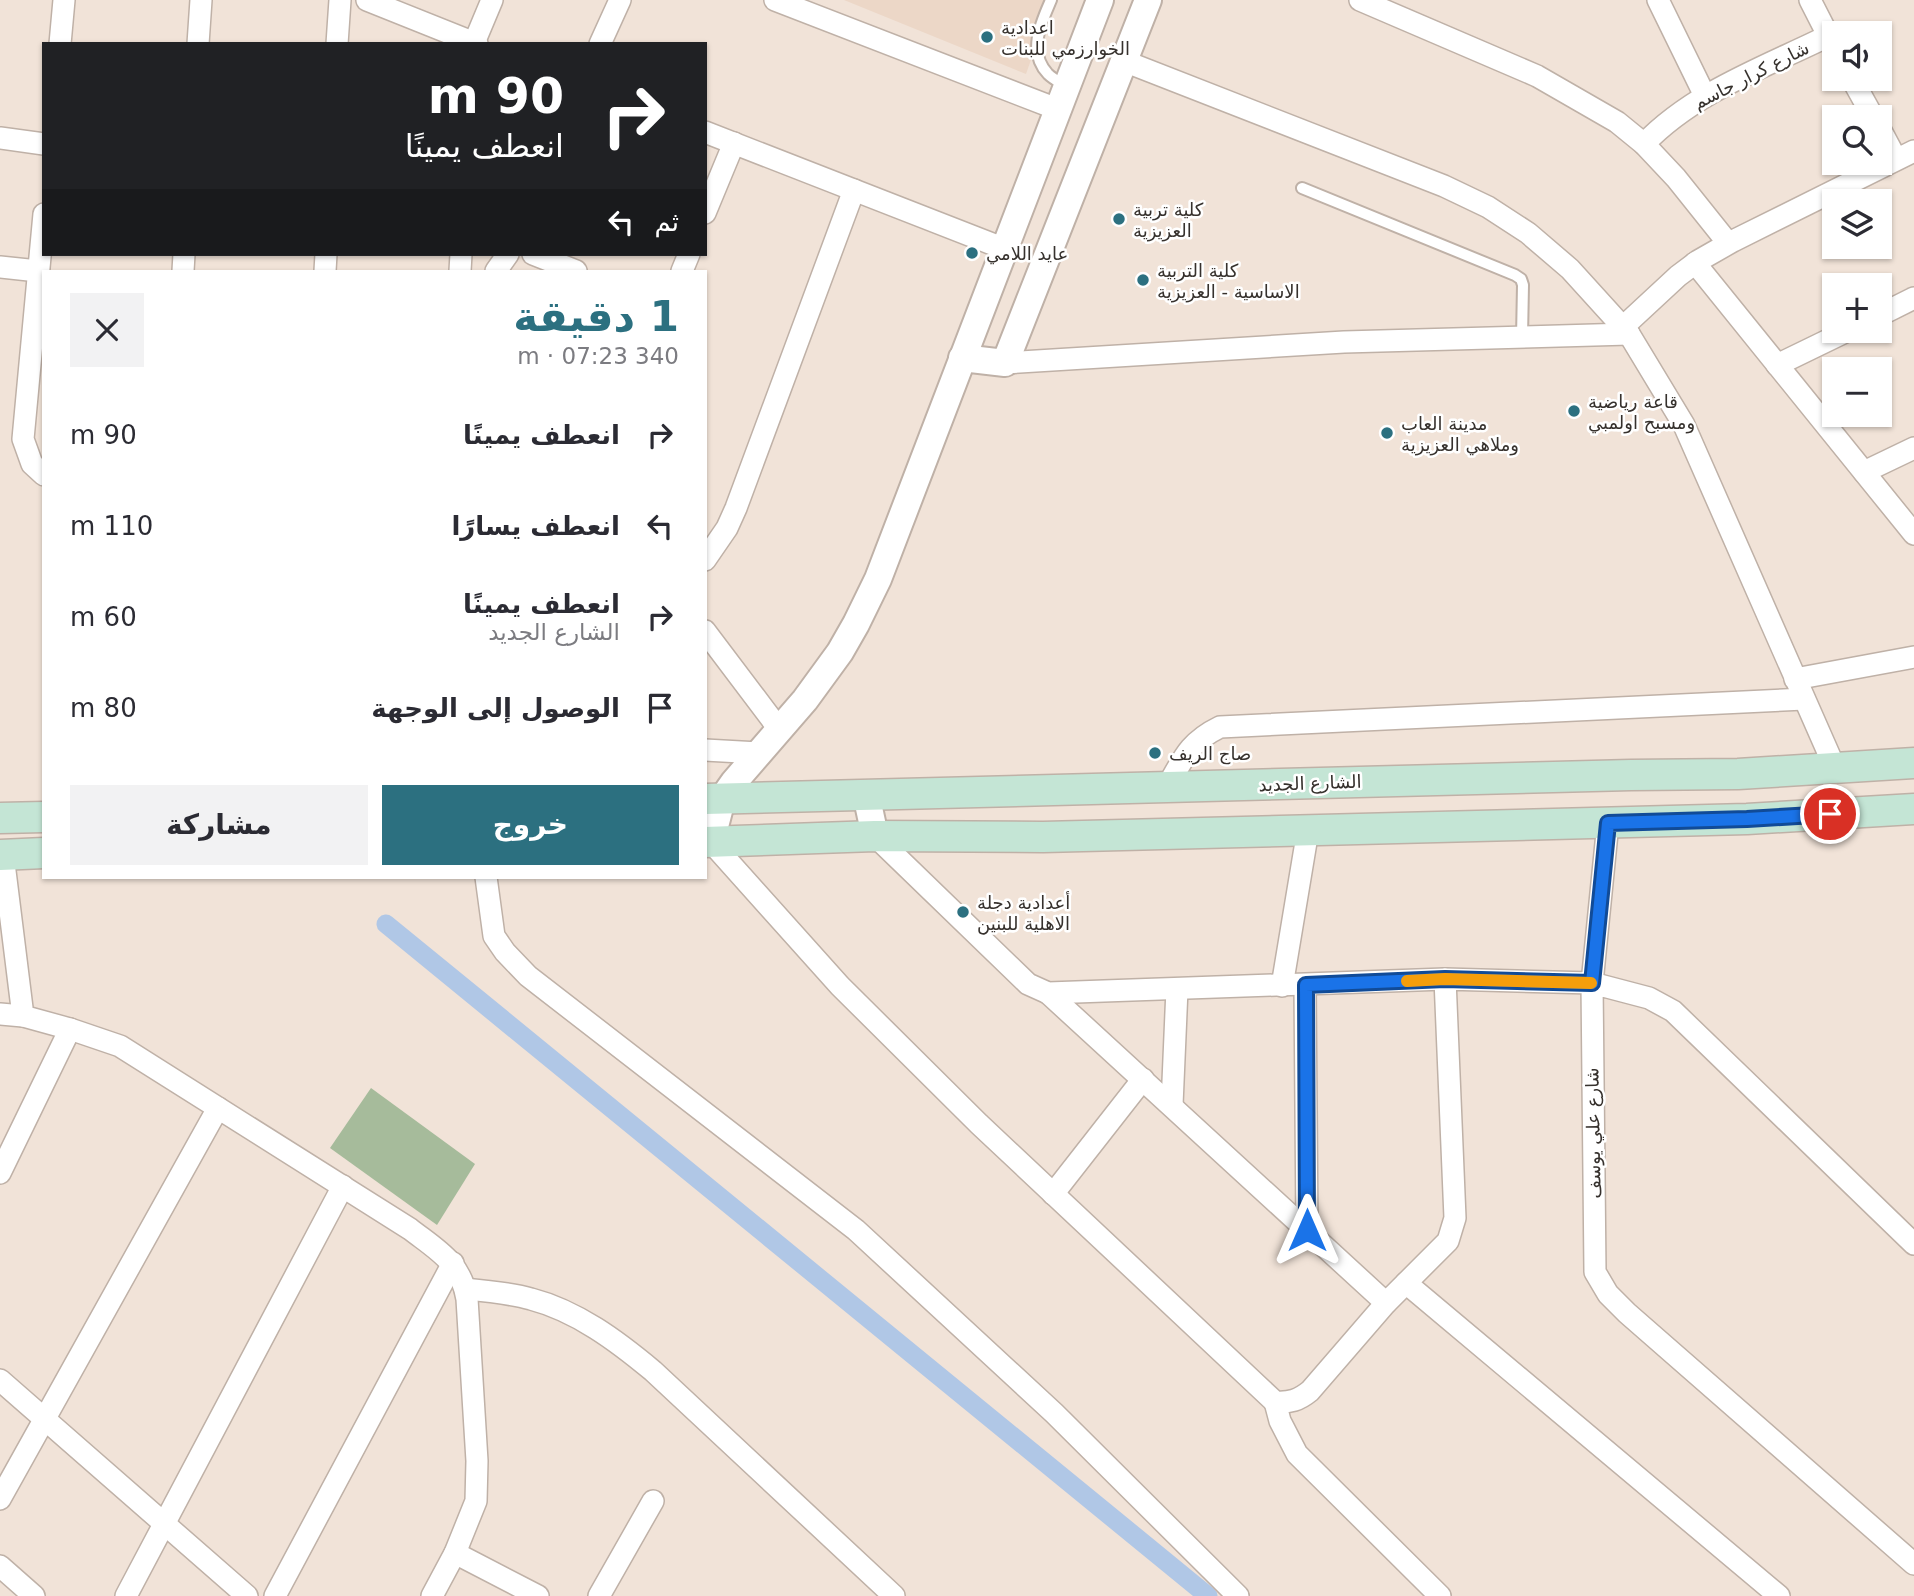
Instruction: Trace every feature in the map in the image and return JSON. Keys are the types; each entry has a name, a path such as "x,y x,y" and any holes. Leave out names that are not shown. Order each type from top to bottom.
{"main road":[{"name":"الشارع الجديد","path":"714,799 1738,774 1914,762"},
{"path":"708,842 875,836 1043,837 1608,823 1747,819 1914,808"},
{"path":"0,818 42,817"},
{"path":"2,855 42,853"}],"street":[{"path":"60,42 64,0"},
{"path":"198,42 201,0"},
{"path":"337,42 340,0"},
{"path":"367,0 472,42"},
{"path":"475,42 492,0"},
{"path":"601,42 620,0"},
{"path":"1100,0 878,579 840,652 805,700 714,799 708,842 840,986 1053,1194 1275,1402 1280,1421 1297,1454 1440,1596"},
{"path":"1004,363 1148,0"},
{"path":"1360,0 1537,76 1617,122 1644,144 1676,178 1728,243"},
{"path":"1658,0 1705,96"},
{"path":"1810,0 1822,24"},
{"path":"784,2 1062,98"},
{"name":"شارع كرار جاسم","path":"1644,144 1681,110 1705,96 1822,46"},
{"path":"1124,61 1444,186 1488,207 1528,233 1570,269 1626,331 1684,425 1835,768"},
{"path":"707,133 1005,248"},
{"path":"0,138 42,144"},
{"path":"962,358 1004,363 1344,342 1626,331 1678,276 1695,263 1728,243 1905,155 1892,141"},
{"path":"707,208 734,143"},
{"path":"707,557 727,528 736,508 854,190"},
{"path":"42,233 23,439 32,464 42,473"},
{"path":"538,256 573,270"},
{"path":"1695,263 1914,534"},
{"path":"0,267 38,271"},
{"path":"1892,309 1914,299"},
{"path":"1777,365 1822,343"},
{"path":"1864,472 1914,449"},
{"path":"707,634 779,729"},
{"path":"1795,678 1914,657"},
{"path":"1167,787 1188,748 1203,735 1220,727 1804,699"},
{"path":"707,750 759,753"},
{"path":"866,794 875,836 1028,984 1048,993 1386,1303"},
{"name":"شارع علي يوسف","path":"1608,823 1592,983 1595,1272 1608,1294 1627,1313 1914,1564"},
{"path":"1282,986 1308,830"},
{"path":"2,855 23,1016"},
{"path":"486,879 494,936 505,953 528,976 856,1230 1054,1413 1238,1596"},
{"path":"1048,993 1445,979 1592,983 1649,998 1673,1011 1914,1244"},
{"path":"1275,1402 1296,1401 1310,1391 1386,1303 1448,1241 1455,1218 1445,979"},
{"path":"1306,985 1307,1230"},
{"path":"1172,1105 1177,989"},
{"path":"0,1014 23,1016 120,1046 410,1228 453,1263 463,1279 465,1289 477,1461 476,1501 455,1553 432,1596"},
{"path":"0,1172 70,1029"},
{"path":"1053,1194 1143,1079"},
{"path":"0,1499 218,1108"},
{"path":"126,1596 342,1186"},
{"path":"275,1596 453,1263"},
{"path":"1406,1283 1779,1596"},
{"path":"465,1289 531,1299 554,1307 616,1340 653,1371 894,1596"},
{"path":"0,1380 247,1596"},
{"path":"599,1596 653,1501"},
{"path":"455,1553 538,1596"},
{"path":"0,1566 34,1596"}],"lane":[{"path":"1051,0 1037,33 1037,57 1062,98"},
{"path":"1302,188 1521,279 1522,337"}],"shaded area":[{"name":"اعدادية الخوارزمي للبنات","path":"844,0 1052,0 1026,74"}],"green space":[{"path":"371,1088 475,1164 437,1225 330,1148"}],"waterway":[{"path":"386,924 1208,1596"}],"slow traffic":[{"path":"1407,981 1445,979 1591,983"}],"place":[{"name":"اعدادية الخوارزمي للبنات","path":"987,37"},
{"name":"كلية تربية العزيزية","path":"1119,219"},
{"name":"عايد اللامي","path":"972,253"},
{"name":"كلية التربية الاساسية - العزيزية","path":"1143,280"},
{"name":"قاعة رياضية ومسبح اولمبي","path":"1574,411"},
{"name":"مدينة العاب وملاهي العزيزية","path":"1387,433"},
{"name":"صاج الريف","path":"1155,753"},
{"name":"أعدادية دجلة الاهلية للبنين","path":"963,912"}],"route":[{"path":"1307,1230 1306,985 1445,979 1592,983 1608,823 1830,814"}]}
